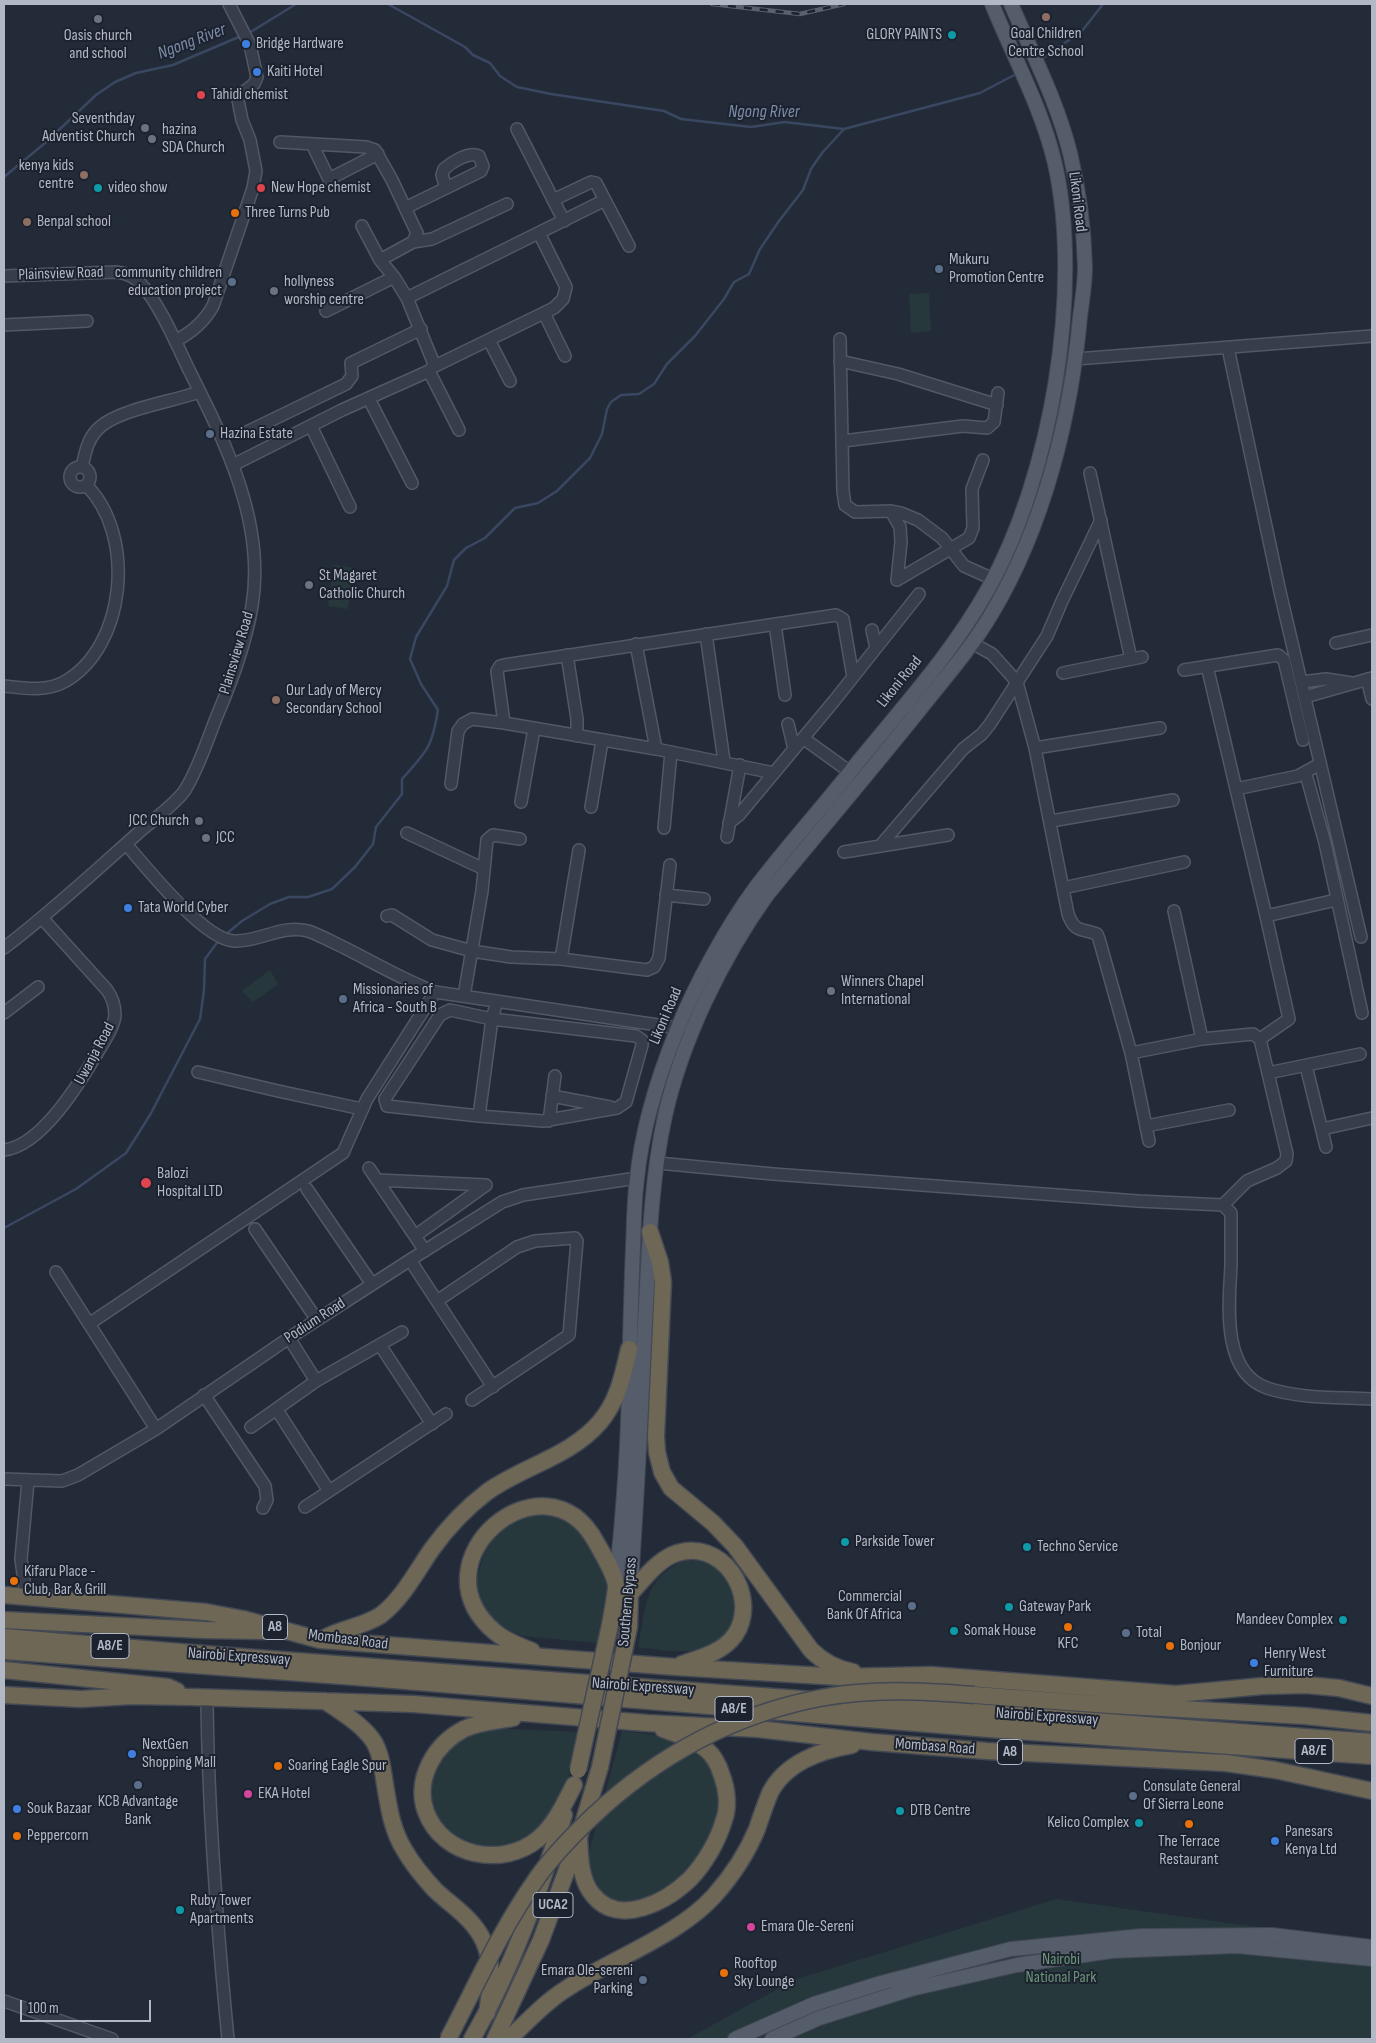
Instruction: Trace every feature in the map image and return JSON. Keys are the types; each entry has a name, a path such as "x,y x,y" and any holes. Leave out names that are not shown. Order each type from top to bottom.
{"highway":[{"path":"650,1232 660,1262 663,1282 656,1436 657,1452 662,1472 671,1488 713,1523 735,1546 811,1650 821,1660 841,1670 877,1676"},
{"path":"320,1640 330,1635 367,1624 381,1615 395,1602 459,1516 488,1491 556,1456 588,1435 602,1421 618,1393 629,1349"},
{"path":"546,1657 514,1643 495,1632 479,1615 472,1601 468,1587 469,1567 472,1554 488,1530 500,1520 517,1511 529,1507 556,1507 574,1516 594,1538 616,1585"},
{"path":"630,1594 656,1566 670,1556 684,1551 702,1551 714,1556 730,1571 738,1583 743,1615 734,1636 721,1649 676,1666"},
{"name":"Southern Bypass","path":"472,2039 487,2013 513,1955 536,1897 576,1778 610,1625 616,1585"},
{"name":"Southern Bypass","path":"496,2039 541,1940 578,1838 600,1767 629,1627 630,1594"},
{"name":"Mombasa Road","path":"4,1595 206,1612 243,1619 320,1640 546,1657"},
{"path":"4,1620 204,1630 287,1631"},
{"name":"Nairobi Expressway","path":"4,1637 215,1661 979,1728 1372,1756"},
{"name":"Nairobi Expressway","path":"4,1651 215,1661 1372,1742"},
{"name":"A8","path":"546,1657 839,1677 957,1677 1176,1694 1263,1686 1306,1685 1339,1688 1372,1696"},
{"path":"4,1670 168,1687 190,1697"},
{"path":"448,2039 495,1946 536,1879 575,1834 637,1778 667,1757 706,1736 775,1709 821,1697 897,1691 1304,1716 1372,1723"},
{"path":"1176,1694 1182,1700 1192,1704 1220,1711"},
{"name":"A8","path":"4,1695 81,1700 131,1696 414,1704 647,1723"},
{"path":"324,1701 346,1715 373,1740 381,1758 396,1835 414,1866 436,1890 476,1927 490,1962 492,1979 487,2013"},
{"path":"530,1714 476,1725 452,1737 438,1749 428,1766 424,1785 425,1805 431,1821 441,1834 466,1851 486,1856 502,1856 520,1850 537,1840 548,1829 576,1778"},
{"path":"578,1838 585,1882 593,1896 602,1903 618,1910 635,1910 671,1894 690,1878 718,1838 725,1818 727,1800 725,1783 719,1766 708,1751 695,1741 647,1723"},
{"name":"Mombasa Road","path":"647,1723 758,1729 872,1742 987,1751 1226,1764 1275,1770 1372,1791"},
{"path":"509,2039 564,1990 683,1922 703,1908 724,1884 741,1860 756,1830 771,1792 779,1779 794,1767 813,1756 836,1748 872,1742"},
{"path":"1321,1779 1372,1779"}],"main road":[{"name":"Likoni Road","path":"629,1349 636,1178 649,1114 678,1028 706,971 743,906 798,834 954,642 993,580 1015,532 1032,484 1050,407 1064,322 1066,270 1061,198 1054,162 1044,128 992,4"},
{"name":"Likoni Road","path":"650,1232 658,1163 671,1092 692,1032 717,978 763,901 972,644 993,612 1030,536 1055,458 1076,359 1085,269 1080,201 1070,152 1041,74 1011,4"},
{"path":"678,1028 692,1032"},
{"name":"Southern Bypass","path":"630,1594 636,1514 650,1232"},
{"name":"Southern Bypass","path":"616,1585 625,1498 629,1349"},
{"path":"735,2039 814,2004 881,1983 1011,1950 1141,1936 1253,1935 1272,1935 1372,1947"},
{"path":"772,2039 819,2018 912,1989 1017,1965 1112,1951 1237,1946 1372,1959"}],"street":[{"path":"174,340 202,322 213,306 253,188 256,171 250,140 242,120 238,100 241,94 254,84 257,77 250,45 229,4"},
{"path":"517,129 564,221"},
{"path":"280,142 373,149 378,154 416,233 413,242"},
{"path":"312,144 329,179 378,154"},
{"path":"553,200 594,182 597,184 629,246"},
{"path":"405,208 446,188"},
{"path":"407,298 605,200"},
{"path":"380,260 413,242 432,239 507,204"},
{"path":"362,226 380,260 394,277 407,298 434,364 431,369"},
{"path":"232,464 431,369 559,304 564,299 566,287 539,233"},
{"name":"Plainsview Road","path":"4,276 92,272 124,273 142,284 174,340 232,464 247,509 254,558 253,598 246,632 206,745 186,788 42,918 4,948"},
{"path":"326,311 394,277"},
{"path":"544,313 565,356"},
{"path":"4,325 87,321"},
{"path":"247,432 332,392 351,379 352,362 421,329"},
{"path":"1076,359 1372,336"},
{"path":"840,339 843,490 845,505 855,512 891,511 901,513 925,524 942,538 964,566 993,580"},
{"path":"489,340 510,381"},
{"path":"1228,348 1280,592 1360,937"},
{"path":"840,361 898,374 997,404"},
{"path":"431,369 459,430"},
{"path":"82,467 89,442 100,426 113,418 199,392"},
{"path":"332,392 342,410"},
{"path":"843,442 964,426 987,428 994,422 998,392"},
{"path":"369,399 412,483"},
{"path":"311,426 350,507"},
{"path":"891,511 900,526 901,542 897,580 966,542 972,534 972,489 982,460"},
{"path":"82,467 88,471 90,478 86,485 80,487 73,486 70,473 76,468 82,467"},
{"path":"1063,673 1137,658 1090,473"},
{"path":"4,686 48,688 64,682 86,664 96,651 105,632 114,609 119,586 115,541 105,512 86,485"},
{"path":"880,846 963,749 982,734 1047,636 1065,593 1101,520"},
{"path":"729,823 739,815 804,738 919,594"},
{"path":"504,723 497,671 504,664 836,615 843,619 854,677"},
{"path":"775,624 785,695"},
{"path":"872,630 876,648"},
{"path":"706,634 724,762"},
{"path":"1336,643 1372,635"},
{"path":"636,644 656,749"},
{"path":"972,644 992,654 1017,682 1035,748 1068,914 1074,927 1097,934 1100,939 1131,1053 1149,1141"},
{"path":"567,655 577,736"},
{"path":"1184,670 1274,655 1282,657 1303,740"},
{"path":"1207,666 1289,1020 1260,1039"},
{"path":"1305,697 1370,678 1372,699"},
{"path":"1301,682 1326,679 1352,683"},
{"path":"451,784 460,726 472,719 656,749 774,773"},
{"path":"788,724 794,749"},
{"path":"1035,748 1160,728"},
{"path":"521,802 534,729"},
{"path":"804,738 850,772"},
{"path":"591,807 602,741"},
{"path":"664,828 671,752"},
{"path":"726,837 740,765"},
{"path":"1236,789 1302,777 1322,770"},
{"path":"1302,777 1324,843 1362,1013"},
{"path":"1051,821 1173,800"},
{"path":"407,833 484,869"},
{"path":"464,996 487,840 497,835 520,839"},
{"path":"844,852 948,835"},
{"path":"126,844 195,920 214,934 233,941 299,929 310,932 435,992 678,1028"},
{"path":"561,959 579,850"},
{"path":"1063,888 1184,862"},
{"path":"387,916 392,915 440,943 472,951 511,957 561,959 647,970 654,967 659,958 670,865"},
{"path":"666,895 704,899"},
{"path":"1266,916 1336,900"},
{"path":"1174,912 1202,1039"},
{"name":"Uwanja Road","path":"4,1150 13,1149 31,1138 74,1093 108,1034 115,1015 111,997 107,990 42,918"},
{"path":"4,1013 38,987"},
{"path":"89,1324 339,1156 345,1149 362,1109 435,992"},
{"path":"479,1116 492,1019 497,1001"},
{"path":"450,1010 492,1019 636,1036 642,1040 642,1046 626,1102 617,1108 549,1121 389,1107 385,1104 385,1099 440,1014 450,1010"},
{"path":"1131,1053 1202,1039 1253,1034 1260,1039 1287,1154 1286,1161 1277,1168 1247,1181 1223,1204"},
{"path":"1268,1073 1360,1054"},
{"path":"1306,1066 1326,1147"},
{"path":"198,1072 362,1109"},
{"path":"549,1121 555,1076"},
{"path":"552,1096 617,1108"},
{"path":"1146,1126 1229,1110"},
{"path":"1322,1129 1372,1118"},
{"path":"658,1163 772,1174 1128,1200 1223,1204 1231,1212 1230,1332 1242,1369 1265,1387 1291,1394 1372,1399"},
{"path":"369,1168 425,1251"},
{"name":"Podium Road","path":"4,1479 28,1481 70,1479 156,1429 289,1338 502,1202 523,1194 636,1178"},
{"path":"377,1180 486,1185 415,1236"},
{"path":"307,1189 372,1284"},
{"path":"255,1229 317,1320"},
{"path":"437,1301 517,1247 535,1242 576,1239 569,1335 472,1400"},
{"path":"410,1260 493,1387"},
{"path":"56,1272 156,1429"},
{"path":"251,1427 316,1381 402,1332"},
{"path":"289,1338 316,1381"},
{"path":"380,1345 432,1424"},
{"path":"204,1395 265,1486 267,1500 264,1508"},
{"path":"277,1410 330,1491"},
{"path":"305,1508 446,1414"},
{"path":"26,1596 22,1559 28,1481"},
{"path":"208,1698 208,1741 218,1926 228,2039"},
{"path":"4,2001 112,2039"}],"green space":[{"path":"929,293 931,331 911,333 909,294"},
{"path":"334,565 354,568 348,609 328,606"},
{"path":"270,970 278,984 253,1002 242,991"},
{"path":"534,1515 555,1517 567,1522 581,1533 594,1550 605,1577 606,1586 597,1643 523,1636 503,1628 489,1617 479,1601 477,1579 486,1544 512,1521"},
{"path":"683,1561 709,1564 725,1576 731,1585 735,1607 729,1629 713,1645 696,1650 655,1650 638,1647 645,1608 653,1586 660,1577"},
{"path":"490,1728 578,1732 567,1786 536,1837 497,1852 459,1842 435,1816 429,1794 432,1775 450,1745"},
{"path":"622,1731 675,1739 695,1747 712,1766 719,1782 722,1799 722,1808 715,1829 698,1857 675,1883 662,1893 649,1901 634,1906 612,1901 605,1897 595,1885 590,1870 589,1852"},
{"name":"Nairobi National Park","path":"1056,1899 1372,1943 1372,2039 687,2039 794,1980"}],"waterway":[{"name":"Ngong River","path":"249,33 296,4"},
{"name":"Ngong River","path":"388,4 465,47 473,55 490,63 500,76 517,87 664,111 681,119 751,127 785,122 844,129 980,93 1018,73"},
{"name":"Ngong River","path":"1040,60 1082,31 1103,4"},
{"name":"Ngong River","path":"4,177 45,143 96,95 115,82 136,73 173,65 241,36"},
{"path":"225,935 242,921 270,904 289,897 308,897 332,889 355,867 373,844 376,827 402,794 402,779 423,755 431,741 438,710 421,684 410,659 416,637 447,586 454,560 466,548 485,538 515,508 538,503 557,491 590,458 602,434 607,409 611,402 621,395 639,394 654,384 667,364 695,336 724,299 734,282 749,274 760,249 803,190 811,169 822,153 844,129"},
{"path":"4,1228 76,1189 126,1153 150,1115 200,1019 204,990 205,959 219,940"}],"railway":[{"path":"712,4 800,14 844,4"}],"place":[{"name":"Goal Children Centre School","path":"1046,17"},
{"name":"Oasis church and school","path":"98,19"},
{"name":"GLORY PAINTS","path":"952,35"},
{"name":"Bridge Hardware","path":"246,44"},
{"name":"Kaiti Hotel","path":"257,72"},
{"name":"Tahidi chemist","path":"201,95"},
{"name":"Seventhday Adventist Church","path":"145,128"},
{"name":"hazina SDA Church","path":"152,139"},
{"name":"kenya kids centre","path":"84,175"},
{"name":"video show","path":"98,188"},
{"name":"New Hope chemist","path":"261,188"},
{"name":"Three Turns Pub","path":"235,213"},
{"name":"Benpal school","path":"27,222"},
{"name":"Mukuru Promotion Centre","path":"939,269"},
{"name":"community children education project","path":"232,282"},
{"name":"hollyness worship centre","path":"274,291"},
{"name":"Hazina Estate","path":"210,434"},
{"name":"St Magaret Catholic Church","path":"309,585"},
{"name":"Our Lady of Mercy Secondary School","path":"276,700"},
{"name":"JCC Church","path":"199,821"},
{"name":"JCC","path":"206,838"},
{"name":"Tata World Cyber","path":"128,908"},
{"name":"Winners Chapel International","path":"831,991"},
{"name":"Missionaries of Africa - South B","path":"343,999"},
{"name":"Balozi Hospital LTD","path":"146,1183"},
{"name":"Parkside Tower","path":"845,1542"},
{"name":"Techno Service","path":"1027,1547"},
{"name":"Kifaru Place - Club, Bar & Grill","path":"14,1581"},
{"name":"Commercial Bank Of Africa","path":"912,1606"},
{"name":"Gateway Park","path":"1009,1607"},
{"name":"Mandeev Complex","path":"1343,1620"},
{"name":"KFC","path":"1068,1627"},
{"name":"Somak House","path":"954,1631"},
{"name":"Total","path":"1126,1633"},
{"name":"Bonjour","path":"1170,1646"},
{"name":"Henry West Furniture","path":"1254,1663"},
{"name":"NextGen Shopping Mall","path":"132,1754"},
{"name":"Soaring Eagle Spur","path":"278,1766"},
{"name":"KCB Advantage Bank","path":"138,1785"},
{"name":"EKA Hotel","path":"248,1794"},
{"name":"Consulate General Of Sierra Leone","path":"1133,1796"},
{"name":"Souk Bazaar","path":"17,1809"},
{"name":"DTB Centre","path":"900,1811"},
{"name":"Kelico Complex","path":"1139,1823"},
{"name":"The Terrace Restaurant","path":"1189,1824"},
{"name":"Peppercorn","path":"17,1836"},
{"name":"Panesars Kenya Ltd","path":"1275,1841"},
{"name":"Ruby Tower Apartments","path":"180,1910"},
{"name":"Emara Ole-Sereni","path":"751,1927"},
{"name":"Rooftop Sky Lounge","path":"724,1973"},
{"name":"Emara Ole-sereni Parking","path":"643,1980"}]}
